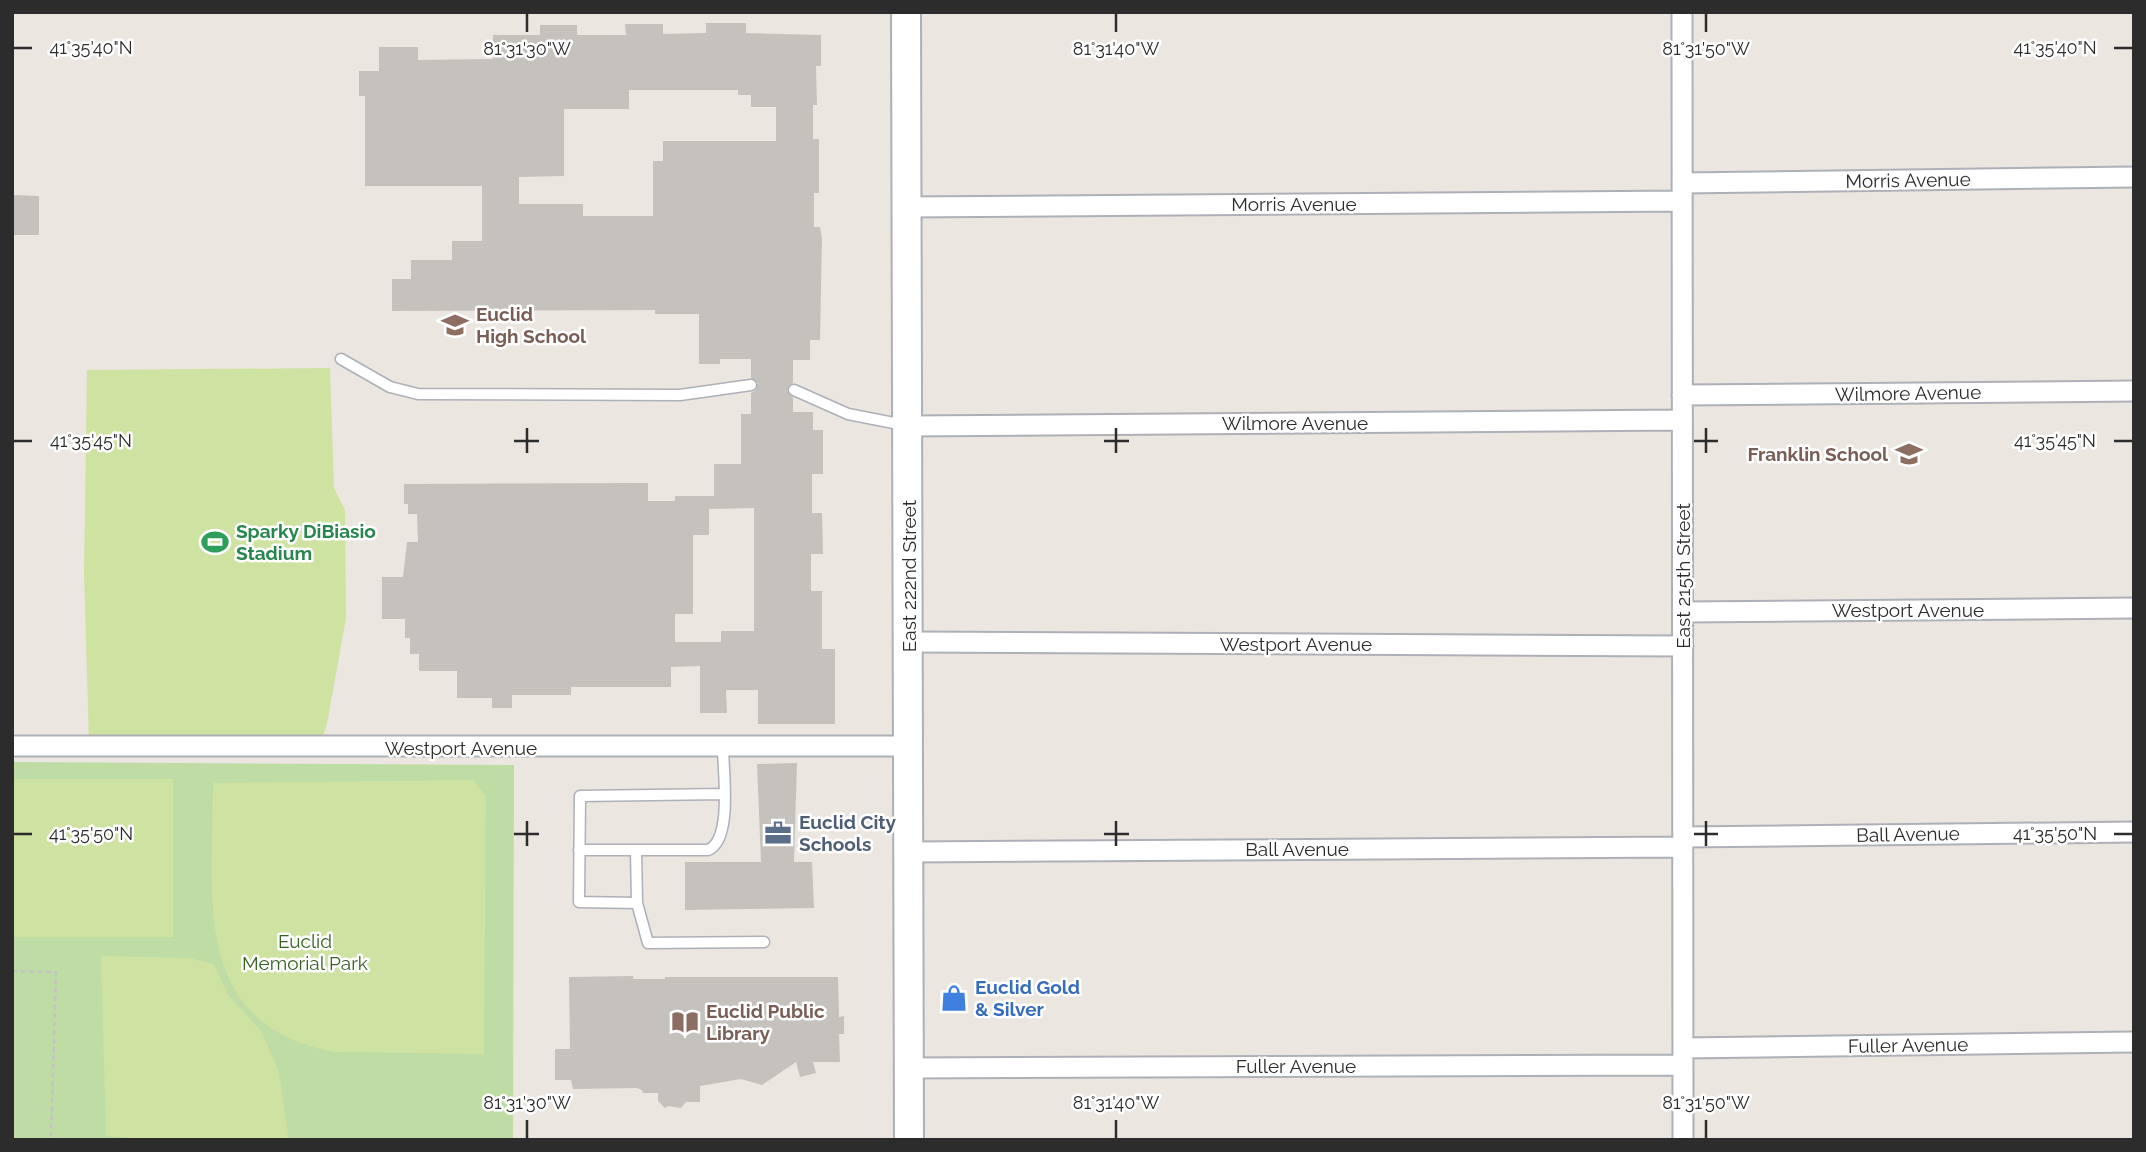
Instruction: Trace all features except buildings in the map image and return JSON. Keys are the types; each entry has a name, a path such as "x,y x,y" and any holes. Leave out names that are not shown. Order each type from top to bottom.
{"street":[{"name":"East 222nd Street","path":"906,12 911,746 909,1140"},
{"name":"East 215th Street","path":"1682,12 1683,1140"},
{"name":"Morris Avenue","path":"906,207 1682,192 2134,177"},
{"name":"Wilmore Avenue","path":"1682,395 2134,391"},
{"name":"Wilmore Avenue","path":"908,426 1682,420"},
{"name":"Westport Avenue","path":"1683,612 2134,608"},
{"name":"Westport Avenue","path":"910,642 1683,646"},
{"name":"Westport Avenue","path":"12,746 911,746"},
{"name":"Ball Avenue","path":"910,852 1683,842 2134,832"},
{"name":"Fuller Avenue","path":"909,1068 1683,1056 2134,1042"}],"lane":[{"path":"341,359 390,387 418,394 680,395 751,385"},
{"path":"794,390 848,414 908,426"},
{"path":"579,850 713,849 724,828 723,747"},
{"path":"637,902 579,902 580,796 723,794"},
{"path":"636,850 637,902 648,943 764,942"}],"path":[{"path":"12,971 56,972 51,1140"}],"green space":[{"name":"Sparky DiBiasio Stadium","path":"330,368 334,488 345,510 346,618 327,724 320,744 89,742 84,573 87,370"},
{"name":"Euclid Memorial Park","path":"12,762 514,765 513,1140 12,1140"},
{"path":"12,779 173,779 173,937 12,937"},
{"path":"473,780 486,796 484,1054 335,1052 288,1037 254,1015 232,985 219,950 213,911 213,783"},
{"path":"101,956 189,958 214,964 228,995 262,1032 279,1073 289,1140 157,1140 106,1136"}],"place":[{"name":"Euclid High School","path":"455,325"},
{"name":"Franklin School","path":"1909,454"},
{"name":"Sparky DiBiasio Stadium","path":"215,542"},
{"name":"Euclid City Schools","path":"778,833"},
{"name":"Euclid Gold & Silver","path":"954,998"},
{"name":"Euclid Public Library","path":"685,1022"}]}
